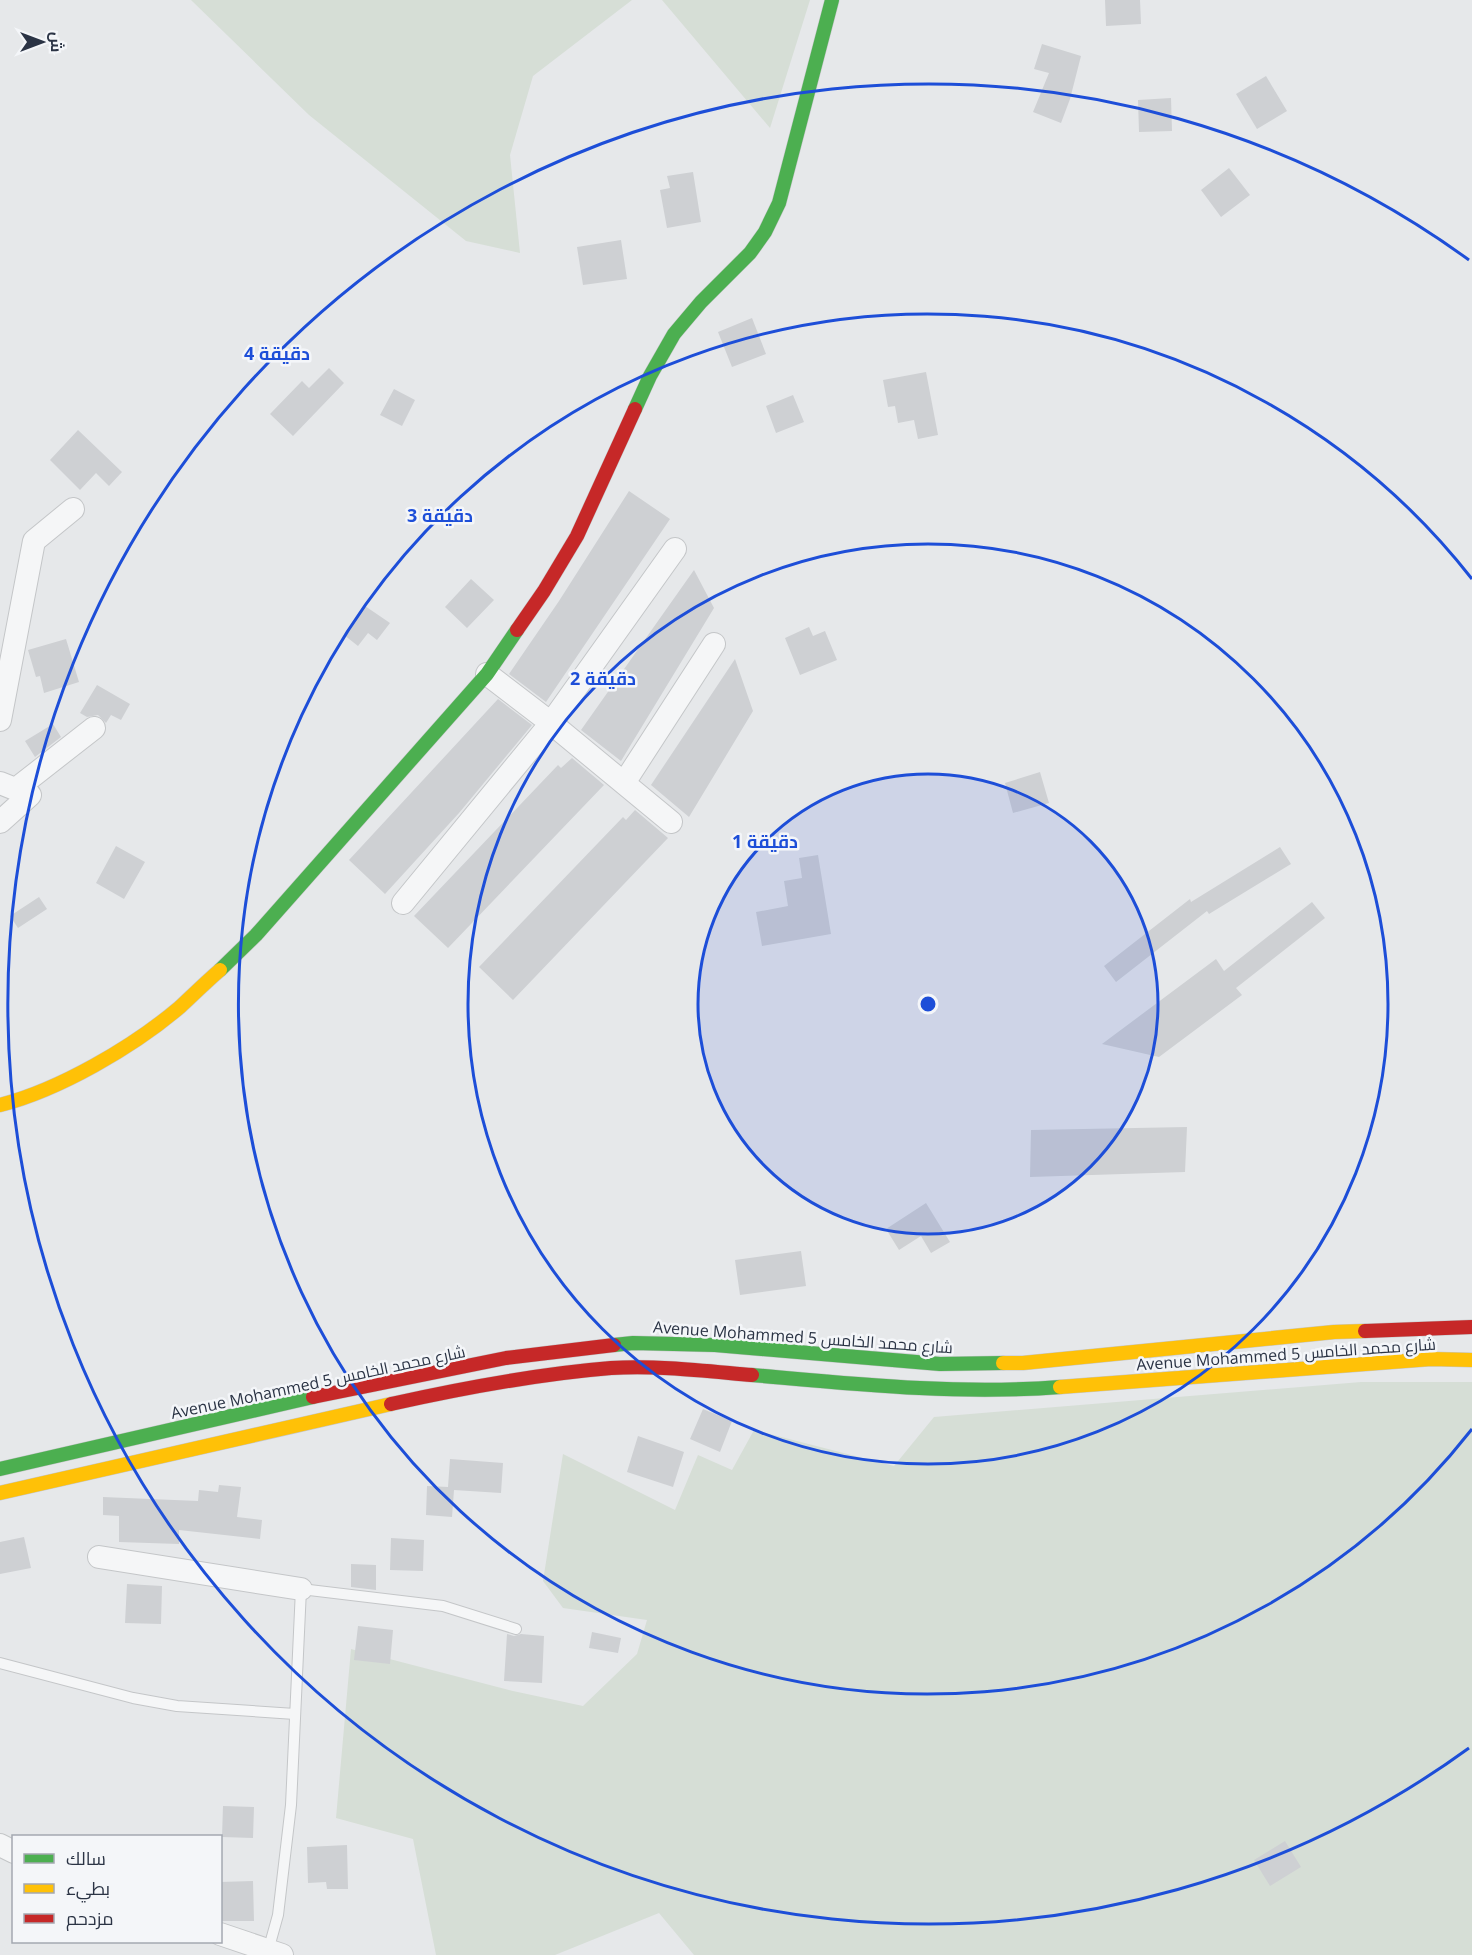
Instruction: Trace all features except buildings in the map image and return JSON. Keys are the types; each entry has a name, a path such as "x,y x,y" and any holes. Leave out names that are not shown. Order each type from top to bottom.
{"main road":[{"path":"0,1105 28,1098 88,1068 135,1041 179,1008 256,935 486,674 544,591 577,536 650,376 674,334 700,302 750,253 765,232 779,203 832,0"},
{"name":"Avenue Mohammed 5 شارع محمد الخامس","path":"0,1469 290,1402 506,1358 633,1343 715,1344 940,1364 1023,1363 1334,1332 1472,1327"},
{"name":"Avenue Mohammed 5 شارع محمد الخامس","path":"0,1493 458,1389 613,1368 686,1369 906,1388 1021,1390 1431,1359 1472,1360"}],"street":[{"path":"0,720 34,541 73,509"},
{"path":"403,903 551,723 675,549"},
{"path":"624,783 714,644"},
{"path":"486,674 551,723 671,822"},
{"path":"8,786 94,728"},
{"path":"0,822 30,795 8,786"},
{"path":"99,1557 302,1589"},
{"path":"222,1935 275,1953"}],"lane":[{"path":"275,1953 291,1805 302,1589 443,1606 516,1629"},
{"path":"0,1663 133,1698 177,1706 296,1714"}],"shaded area":[{"path":"191,0 632,0 533,76 510,155 520,253 466,241 309,115"},
{"path":"662,0 810,0 770,128"},
{"path":"1361,1382 1472,1382 1472,1955 694,1955 659,1913 555,1955 436,1955 413,1839 336,1818 351,1649 513,1691 583,1706 637,1654 647,1620 563,1608 543,1581 563,1454 675,1510 698,1455 732,1470 754,1430 894,1466 934,1417"}],"traffic: fast":[{"path":"635,409 650,376 674,334 701,302 750,253 765,232 779,203 832,0"},
{"path":"220,970 256,935 487,674 517,630"},
{"path":"614,1345 633,1343 715,1345 940,1364 1003,1363"},
{"path":"752,1375 944,1389 1060,1387"},
{"path":"0,1469 313,1397"}],"traffic: slow":[{"path":"0,1105 46,1089 118,1052 180,1007 220,970"},
{"path":"1003,1363 1365,1331"},
{"path":"1060,1387 1431,1359 1472,1360"},
{"path":"0,1493 391,1404"}],"traffic: jam":[{"path":"517,630 577,536 635,409"},
{"path":"1365,1331 1472,1327"},
{"path":"313,1397 506,1358 614,1345"},
{"path":"391,1404 500,1382 611,1368 664,1368 752,1375"}]}
